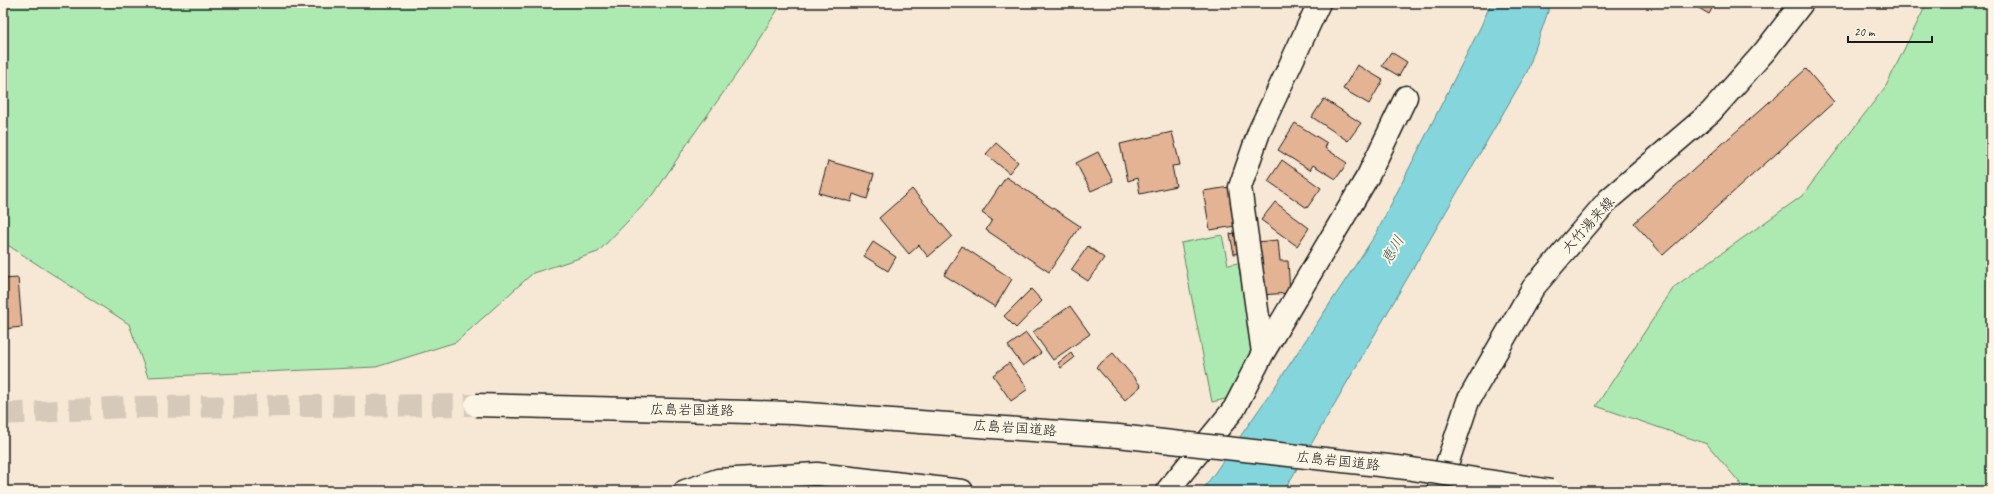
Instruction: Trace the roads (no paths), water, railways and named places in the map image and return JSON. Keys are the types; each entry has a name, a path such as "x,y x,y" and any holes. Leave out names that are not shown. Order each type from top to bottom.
{"main road":[{"path":"1263,354 1240,187 1259,132 1319,3"},
{"name":"大竹湯来線","path":"1438,491 1468,401 1533,288 1609,199 1711,112 1765,51 1802,3"},
{"path":"1167,491 1234,409 1263,354 1368,176 1406,97"},
{"name":"広島岩国道路","path":"476,405 793,412 1118,436 1406,468 1552,491"},
{"path":"685,491 718,480 817,474 962,491"}],"water":[{"name":"恵川","path":"1491,3 1551,3 1527,72 1284,491 1202,491 1272,391 1376,234 1481,26"}],"tunnel":[{"path":"3,414 126,407 476,405"}]}
